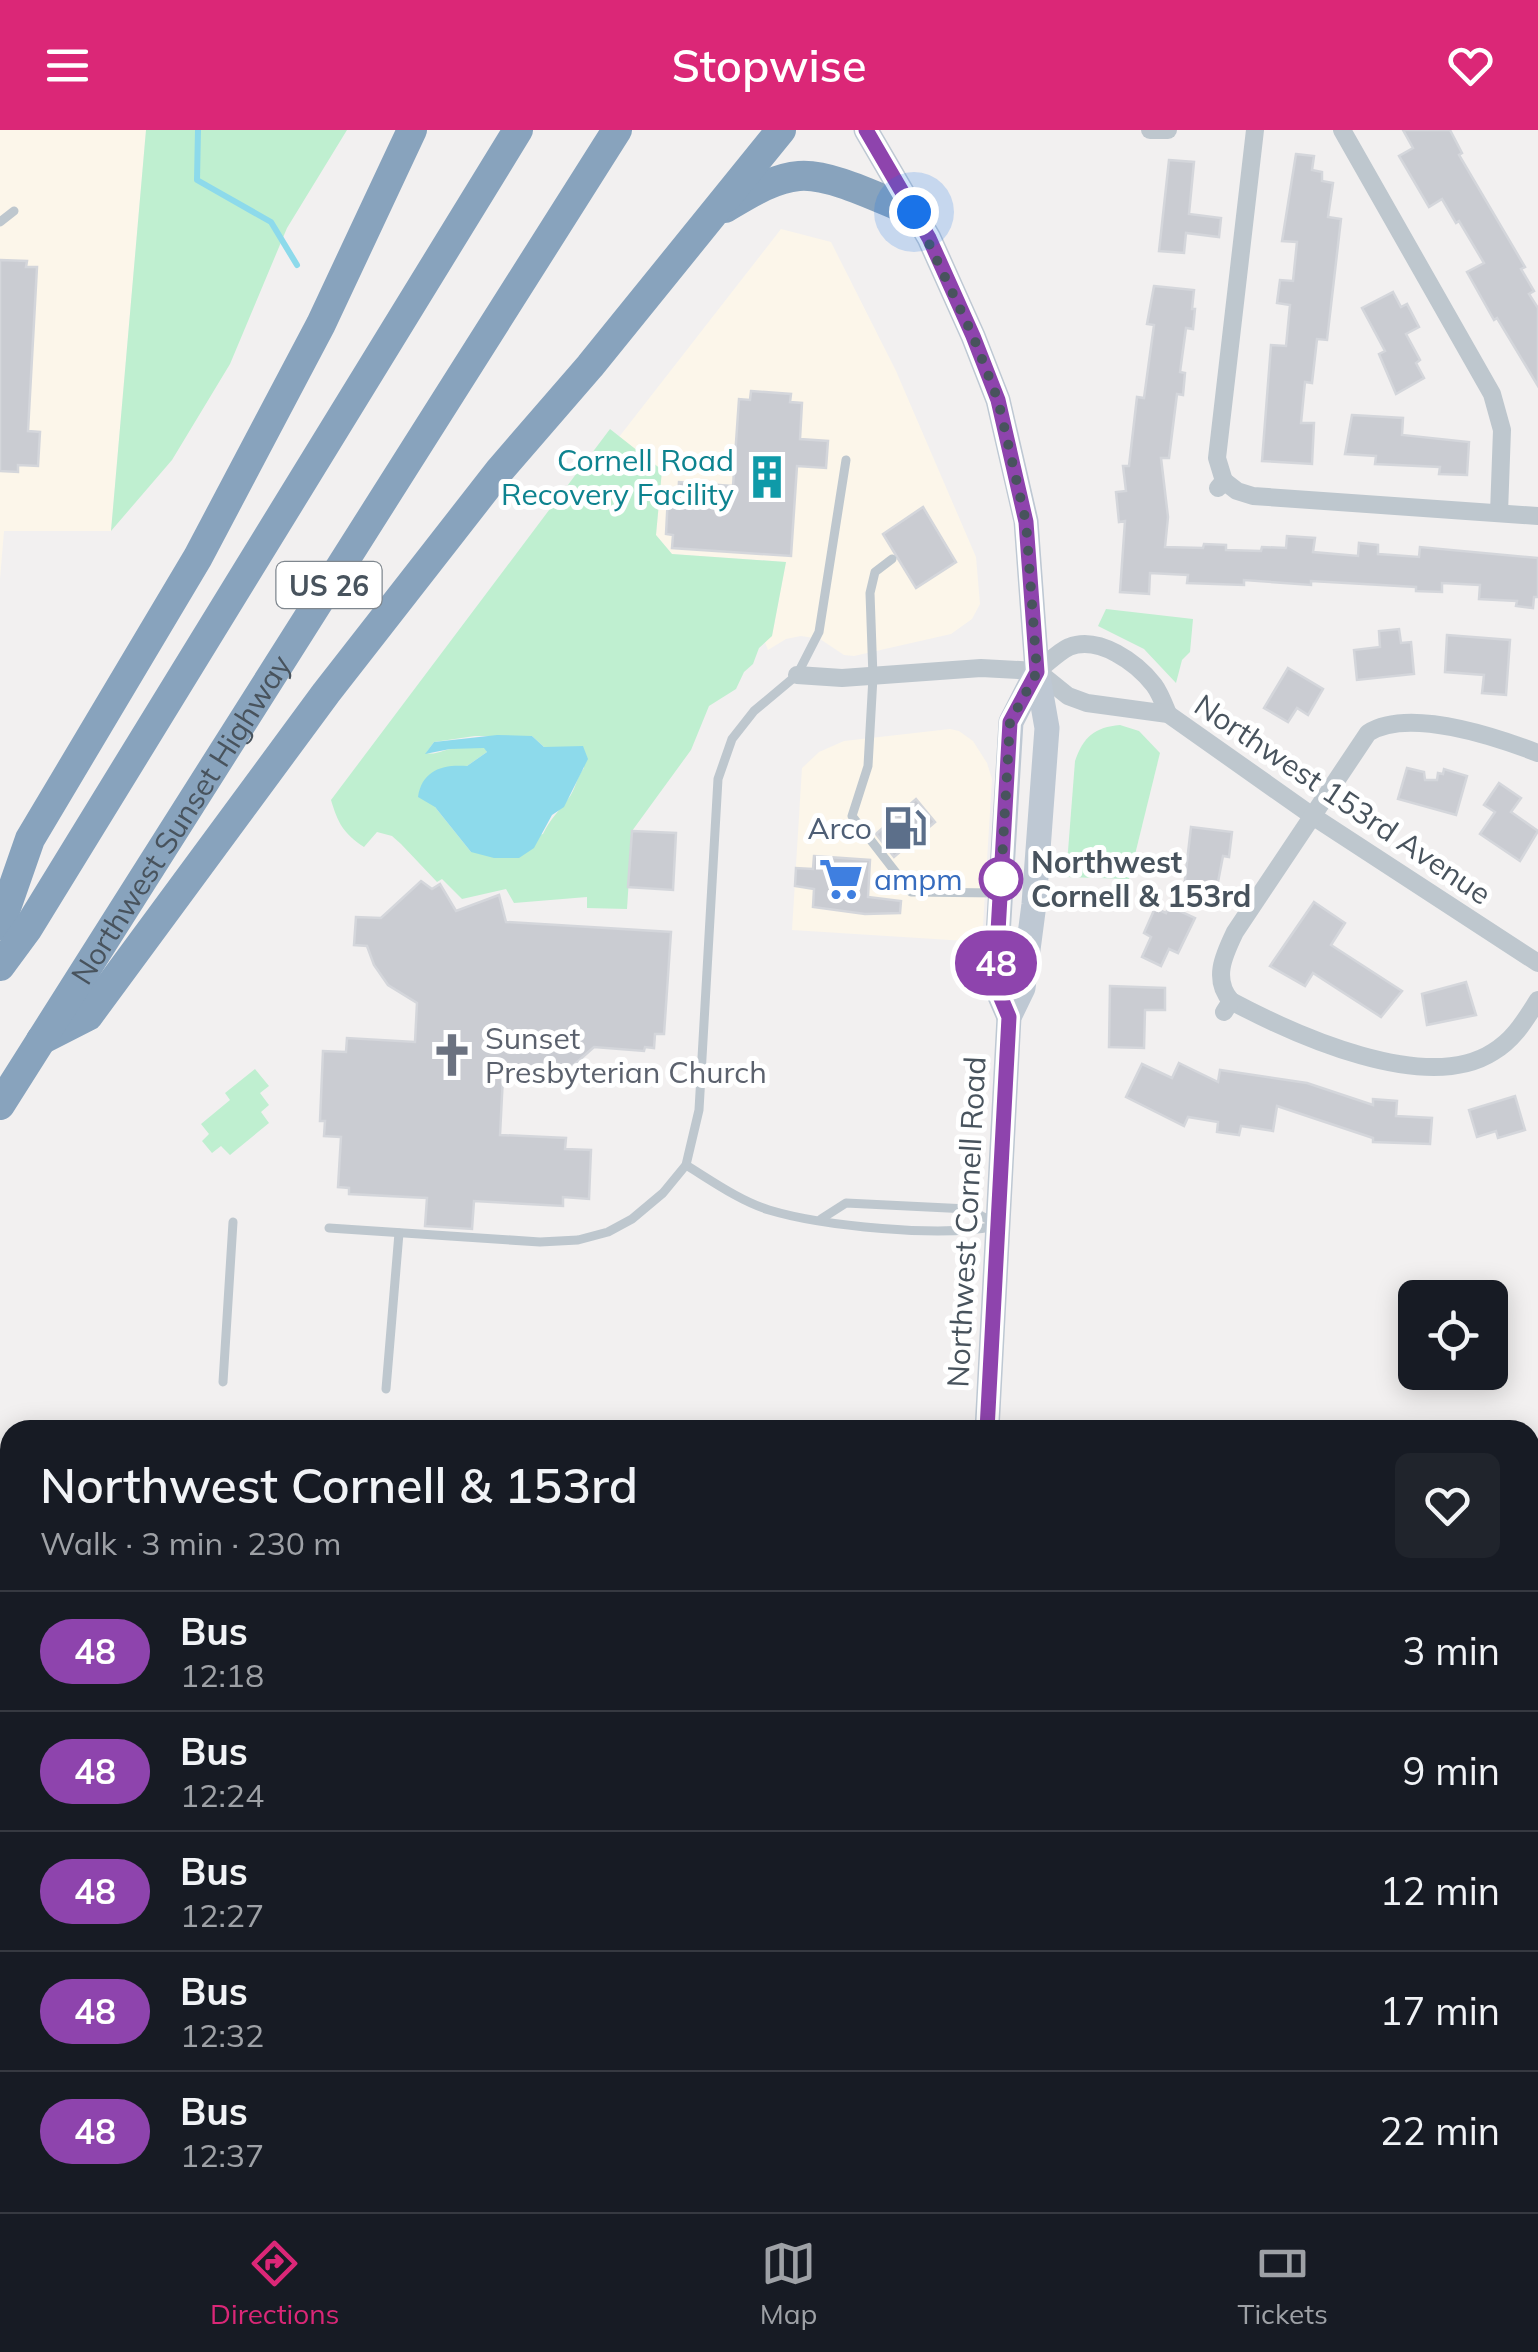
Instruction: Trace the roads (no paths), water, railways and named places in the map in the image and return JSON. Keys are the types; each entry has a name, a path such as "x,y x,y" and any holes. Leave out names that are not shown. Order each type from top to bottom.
{"highway":[{"path":"0,925 30,839 207,540 313,339 412,130"},
{"name":"US 26","path":"0,966 28,928 518,130"},
{"name":"Northwest Sunset Highway","path":"0,1104 617,130"},
{"path":"41,1040 88,1016 430,559 781,130"},
{"path":"714,214 776,182 801,176 835,183 914,212"}],"main road":[{"name":"Northwest Cornell Road","path":"866,130 914,212 973,336 998,400 1026,522 1037,672 1047,728 1024,988 1009,1017 988,1420"},
{"name":"Northwest Cornell Road","path":"1009,1017 995,984 1010,722 1037,672"}],"street":[{"path":"1150,130 1168,130"},
{"path":"1256,130 1217,458 1220,484 1253,496 1538,516"},
{"path":"1342,130 1492,394 1502,430 1499,513"},
{"name":"Northwest 153rd Avenue","path":"1037,672 1070,647 1089,644 1103,648 1131,662 1144,674 1156,687 1168,714"},
{"name":"Northwest 153rd Avenue","path":"797,675 873,676 981,668 1037,672 1068,696 1168,714 1314,817 1538,963"},
{"path":"1538,753 1468,731 1412,722 1386,724 1368,733 1235,932 1220,978 1227,1006 1302,1035 1420,1068 1460,1066 1492,1054 1519,1030 1538,1000"}],"lane":[{"path":"0,222 14,211"},
{"path":"329,1228 540,1242 578,1240 608,1232 632,1219 663,1193 686,1165 700,1110 718,779 732,739 754,711 797,675 819,632 846,460"},
{"path":"892,559 875,572 870,592 873,676 868,766 852,816 911,892 1000,893"},
{"path":"686,1165 768,1210 848,1224 968,1232 1000,1225"},
{"path":"820,1219 846,1203 968,1209 1000,1225"},
{"path":"222,1382 233,1222"},
{"path":"386,1389 399,1233"}],"water":[{"path":"497,735 532,736 544,747 583,746 588,759 564,807 552,815 534,848 519,858 494,858 471,852 435,807 418,797 424,780 435,771 467,766 487,752 484,748 450,749 425,754 434,742"}],"waterway":[{"path":"198,130 197,180 271,222 297,265"}],"place":[{"name":"Cornell Road Recovery Facility","path":"767,477"},
{"name":"Arco","path":"905,828"},
{"name":"ampm","path":"841,879"},
{"name":"Northwest Cornell & 153rd","path":"1001,879"},
{"name":"Sunset Presbyterian Church","path":"452,1055"}]}
